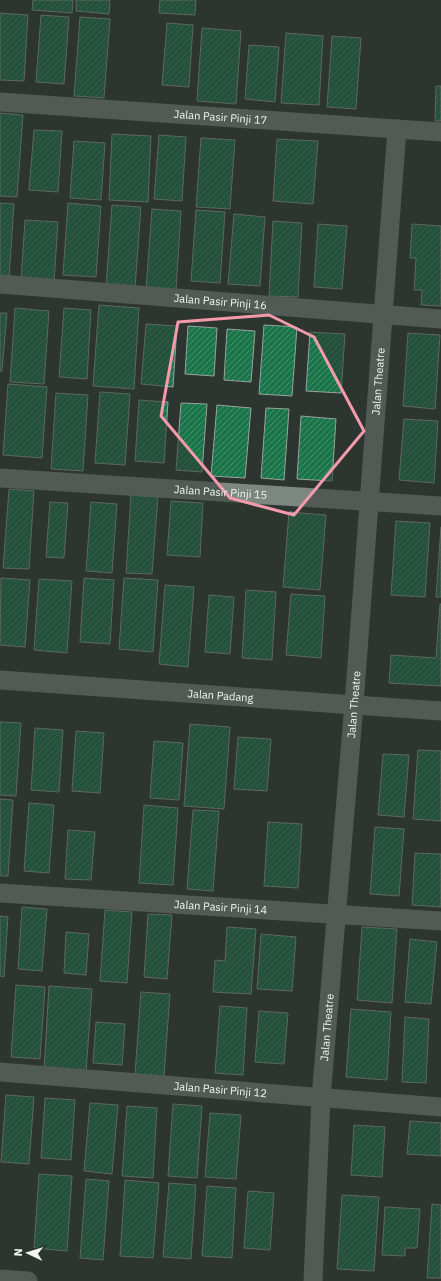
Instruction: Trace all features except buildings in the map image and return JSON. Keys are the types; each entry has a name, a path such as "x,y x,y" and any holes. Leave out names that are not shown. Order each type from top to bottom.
{"street":[{"name":"Jalan Pasir Pinji 17","path":"0,102 441,132"},
{"name":"Jalan Theatre","path":"313,1281 321,1098 354,704 397,129"},
{"name":"Jalan Pasir Pinji 16","path":"0,284 441,319"},
{"name":"Jalan Pasir Pinji 15","path":"0,478 441,506"},
{"name":"Jalan Padang","path":"0,680 441,711"},
{"name":"Jalan Pasir Pinji 14","path":"0,893 441,921"},
{"name":"Jalan Pasir Pinji 12","path":"0,1072 321,1098 441,1106"},
{"path":"0,1279 28,1281"}],"highlighted area":[{"path":"269,315 314,337 364,431 294,515 230,498 161,416 178,322"}]}
